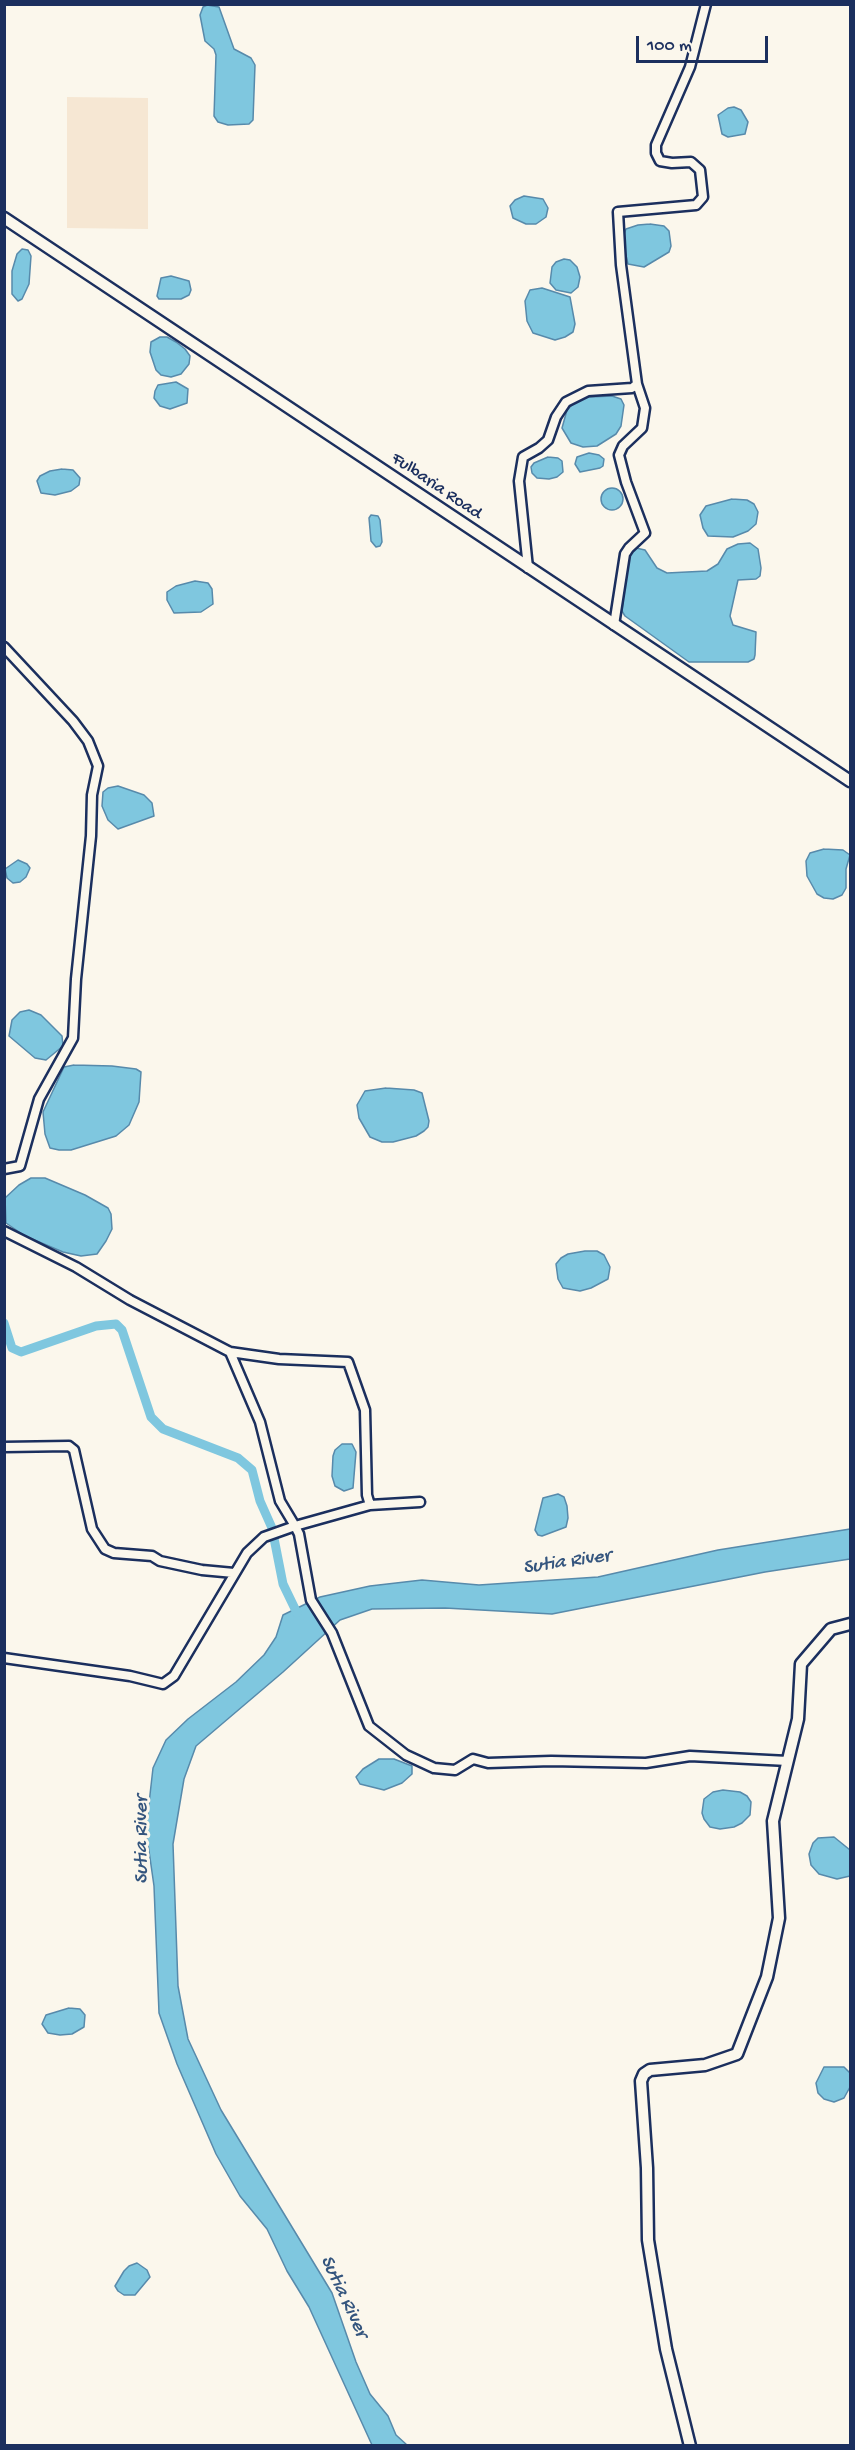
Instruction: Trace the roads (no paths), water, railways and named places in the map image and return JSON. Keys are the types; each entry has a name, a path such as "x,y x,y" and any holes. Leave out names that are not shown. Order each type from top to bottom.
{"main road":[{"name":"Fulbaria Road","path":"4,218 850,781"},
{"path":"690,2445 666,2349 648,2240 647,2168 641,2081 644,2074 650,2070 705,2065 737,2054 767,1977 779,1918 773,1821 798,1719 801,1664 831,1629 850,1624"}],"street":[{"path":"614,625 625,554 645,533 626,482 619,455 623,446 642,428 645,408 637,384 621,265 618,212 696,204 703,197 699,170 691,162 660,161 656,153 656,145 690,67 700,18 706,4"},
{"path":"528,568 519,481 523,456 539,448 548,440 556,417 566,402 588,391 632,388 637,384"},
{"path":"4,647 73,721 88,741 98,766 92,795 91,836 73,1038 39,1099 20,1166 4,1169"},
{"path":"4,1232 76,1267 130,1300 230,1352 279,1359 348,1362 365,1410 367,1495 370,1505"},
{"path":"230,1352 260,1422 280,1501 299,1534 311,1600 332,1633 369,1726 406,1755 434,1768 455,1770 472,1760 488,1763 550,1761 646,1763 690,1756 788,1761"},
{"path":"4,1447 69,1446 75,1450 92,1529 105,1550 152,1556 160,1561 202,1570 234,1573"},
{"path":"4,1658 130,1676 163,1684 174,1676 247,1553 264,1537 276,1534 287,1527 370,1505 420,1502"}],"water":[{"path":"207,5 219,7 234,49 251,58 255,65 253,120 249,124 228,125 218,122 214,116 216,55 214,49 205,41 200,15 203,7"},
{"path":"734,107 741,110 748,122 745,134 728,137 722,134 718,115"},
{"path":"524,196 543,199 548,208 546,217 536,224 526,224 513,218 510,206 515,200"},
{"path":"650,224 664,226 669,231 671,246 669,252 644,267 628,264 622,239 626,229"},
{"path":"22,249 28,250 31,256 29,284 22,299 18,301 12,294 12,271 17,254"},
{"path":"564,259 570,260 577,267 580,277 578,287 571,293 556,290 550,283 552,267 556,262"},
{"path":"171,276 189,281 191,290 189,295 181,299 159,299 157,296 161,278"},
{"path":"542,288 570,297 575,324 573,332 565,337 555,340 533,333 527,321 525,301 530,290"},
{"path":"160,337 167,337 176,342 190,356 189,364 181,374 171,377 161,375 156,370 150,352 151,342"},
{"path":"176,382 188,389 187,403 170,409 160,406 154,398 158,385"},
{"path":"612,396 621,399 624,405 621,426 616,434 597,446 583,447 571,443 562,428 567,410 581,398"},
{"path":"589,453 599,455 604,459 603,466 580,472 575,464 577,457"},
{"path":"548,457 562,461 563,472 549,479 537,478 532,473 531,467 534,463"},
{"path":"62,469 73,470 80,478 79,485 71,491 55,495 41,493 37,481 40,476"},
{"path":"608,488 616,488 623,495 623,503 616,510 608,510 601,503 601,495"},
{"path":"732,499 747,500 754,504 758,512 756,524 748,531 733,537 708,536 703,528 700,515 706,506"},
{"path":"371,515 378,516 380,520 382,542 376,547 371,541 369,518"},
{"path":"750,543 758,549 760,576 756,579 738,580 730,616 733,625 756,632 754,659 748,662 689,662 625,616 622,611 627,560 630,552 636,548 645,550 657,568 667,573 707,571 718,564 727,549 738,544"},
{"path":"195,581 208,583 212,589 213,604 201,612 174,613 167,600 167,592 176,586"},
{"path":"118,786 144,795 152,803 154,816 118,829 108,820 102,806 103,792 108,788"},
{"path":"824,849 843,850 850,855 846,869 846,888 842,895 833,899 817,894 807,876 806,861 810,853"},
{"path":"18,860 30,868 26,877 20,882 13,883 7,878 5,869"},
{"path":"29,1010 41,1015 62,1036 63,1046 46,1060 35,1058 9,1036 12,1020 20,1012"},
{"path":"74,1065 136,1069 141,1072 139,1102 129,1125 116,1136 71,1150 50,1148 45,1134 43,1112 64,1067"},
{"path":"386,1088 414,1090 422,1093 429,1121 424,1131 416,1136 393,1142 382,1142 370,1137 359,1118 357,1105 365,1091"},
{"path":"31,1178 45,1178 85,1195 108,1208 111,1214 112,1229 97,1254 81,1256 63,1252 25,1236 6,1223 5,1198"},
{"path":"597,1251 604,1255 610,1267 608,1279 580,1291 563,1288 558,1279 556,1264 568,1254"},
{"path":"342,1444 352,1444 356,1452 353,1488 344,1491 335,1486 332,1476 333,1456 335,1450"},
{"path":"558,1494 564,1497 567,1506 566,1527 542,1536 538,1535 535,1530 543,1498"},
{"path":"850,1529 850,1559 765,1572 552,1614 445,1608 372,1609 340,1620 196,1746 184,1779 173,1844 178,1986 188,2039 221,2110 332,2293 356,2362 370,2394 388,2416 396,2435 407,2445 372,2445 309,2307 287,2271 267,2229 240,2196 216,2154 177,2064 159,2013 154,1886 146,1830 153,1768 166,1740 188,1719 236,1682 264,1655 276,1637 283,1615 320,1597 370,1586 422,1580 479,1585 598,1577 718,1550"},
{"path":"379,1759 394,1759 412,1766 412,1774 402,1783 384,1790 360,1784 356,1777 363,1769"},
{"path":"723,1790 740,1792 747,1796 751,1802 750,1815 734,1827 720,1829 710,1827 702,1813 704,1799 713,1792"},
{"path":"834,1837 850,1850 850,1876 837,1879 819,1874 811,1865 809,1854 813,1843 818,1838"},
{"path":"69,2008 80,2009 85,2015 84,2027 72,2034 48,2033 42,2024 46,2015"},
{"path":"824,2067 844,2067 850,2073 850,2087 844,2098 834,2102 824,2099 818,2093 816,2083"},
{"path":"137,2263 147,2270 150,2277 135,2295 124,2295 115,2286 124,2271"}],"waterway":[{"path":"4,1323 12,1348 21,1352 96,1326 116,1324 122,1330 151,1417 163,1429 238,1458 252,1470 260,1501 272,1528 283,1584 297,1613"}],"water label":[{"name":"Sutia River","path":"567,1563"},
{"name":"Sutia River","path":"143,1840"},
{"name":"Sutia River","path":"343,2297"}]}
